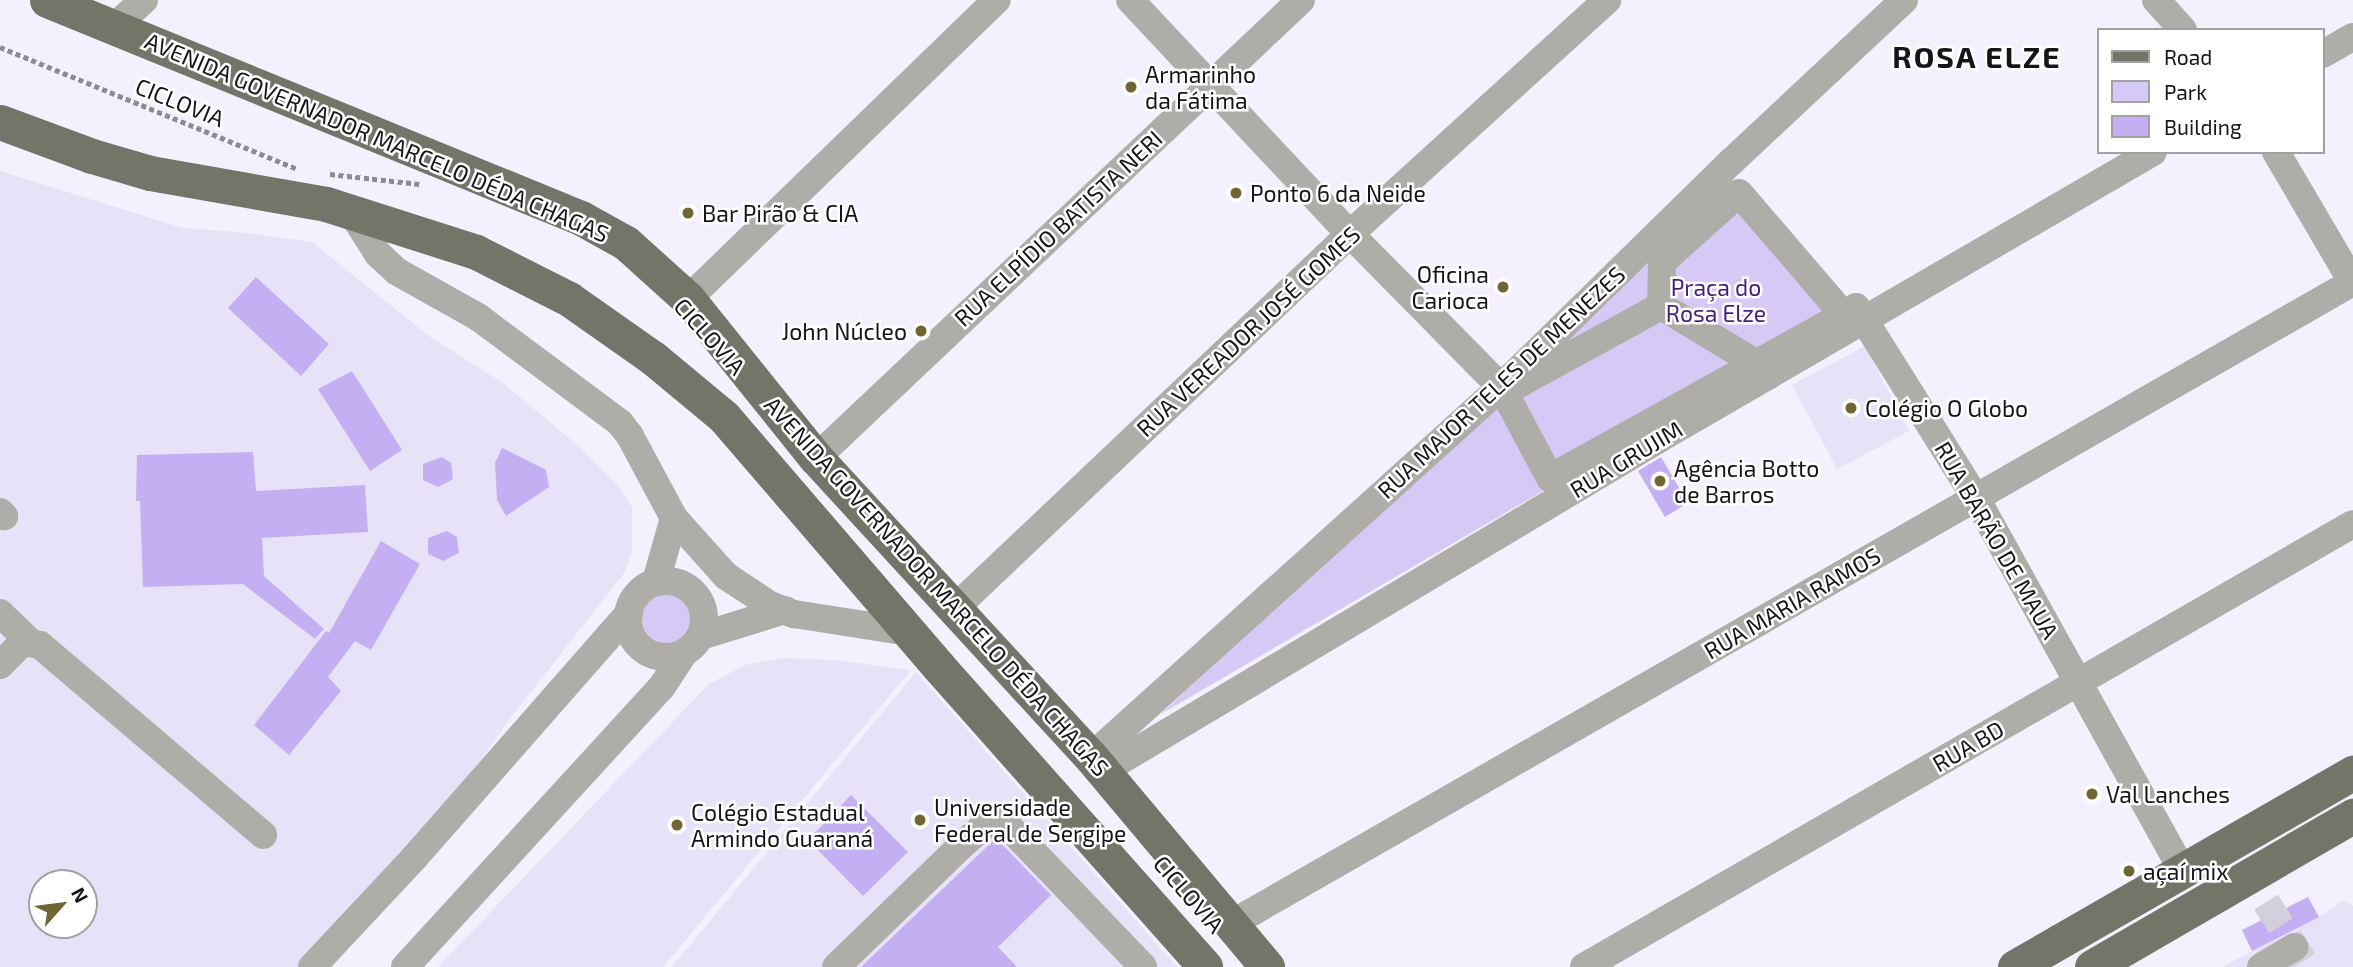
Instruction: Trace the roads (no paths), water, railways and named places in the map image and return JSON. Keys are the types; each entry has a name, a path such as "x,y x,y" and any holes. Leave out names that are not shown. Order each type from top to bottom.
{"main road":[{"name":"AVENIDA GOVERNADOR MARCELO DÉDA CHAGAS","path":"47,0 590,222 626,243 688,299 816,457 1097,764 1267,967"},
{"name":"AVENIDA GOVERNADOR MARCELO DÉDA CHAGAS","path":"0,122 141,171 326,204 476,252 569,299 653,358 724,417 909,632 1205,967"},
{"path":"2015,967 2179,864 2233,843 2353,773"},
{"path":"2092,967 2267,864 2353,817"},
{"path":"2233,843 2267,864"}],"street":[{"path":"113,28 144,0"},
{"path":"688,299 997,0"},
{"path":"1130,0 1350,234 1501,387"},
{"name":"RUA ELPÍDIO BATISTA NERI","path":"816,457 1301,0"},
{"name":"RUA VEREADOR JOSÉ GOMES","path":"954,609 1350,234 1607,0"},
{"name":"RUA MAJOR TELES DE MENEZES","path":"1097,764 1501,387 1731,162 1904,0"},
{"path":"2156,0 2181,28"},
{"path":"2325,53 2353,37"},
{"name":"RUA GRUJIM","path":"1097,764 1658,439 1864,329 2150,154"},
{"path":"2277,154 2353,282"},
{"name":"RUA BARÃO DE MAUA","path":"1731,162 1864,329 1968,495 2070,680 2179,864"},
{"path":"1739,193 1844,315 1550,478 1504,392 1661,306 1661,262 1739,193"},
{"path":"352,213 372,246 391,267 478,317 620,423 630,436 674,518 726,576 746,592 785,610 909,632"},
{"name":"RUA MARIA RAMOS","path":"1231,925 1968,495 2353,282"},
{"path":"1661,306 1757,364"},
{"path":"656,581 674,518"},
{"name":"RUA BD","path":"1584,967 2070,680 2353,524"},
{"path":"312,967 415,858 629,613 635,597 644,587 656,581 669,580 693,592 704,613 693,645 661,688 405,967"},
{"path":"629,613 631,635 649,654 661,657 785,610"},
{"path":"0,613 29,641 40,645 262,835"},
{"path":"0,665 23,642 29,641"},
{"path":"2179,864 2260,807 2271,822"},
{"path":"836,967 962,845 987,823 998,819 1008,826 1143,967"},
{"path":"2261,967 2294,947"}],"tunnel":[{"path":"2266,902 2307,967"}],"place":[{"name":"Armarinho da Fátima","path":"1131,87"},
{"name":"Ponto 6 da Neide","path":"1236,193"},
{"name":"Bar Pirão & CIA","path":"688,213"},
{"name":"Oficina Carioca","path":"1503,287"},
{"name":"John Núcleo","path":"921,331"},
{"name":"Colégio O Globo","path":"1851,408"},
{"name":"Agência Botto de Barros","path":"1660,481"},
{"name":"Val Lanches","path":"2092,794"},
{"name":"Universidade Federal de Sergipe","path":"920,820"},
{"name":"Colégio Estadual Armindo Guaraná","path":"677,825"},
{"name":"açaí mix","path":"2129,871"}],"district":[{"name":"ROSA ELZE","path":"1977,56"}],"park label":[{"name":"Praça do Rosa Elze","path":"1716,300"}]}
